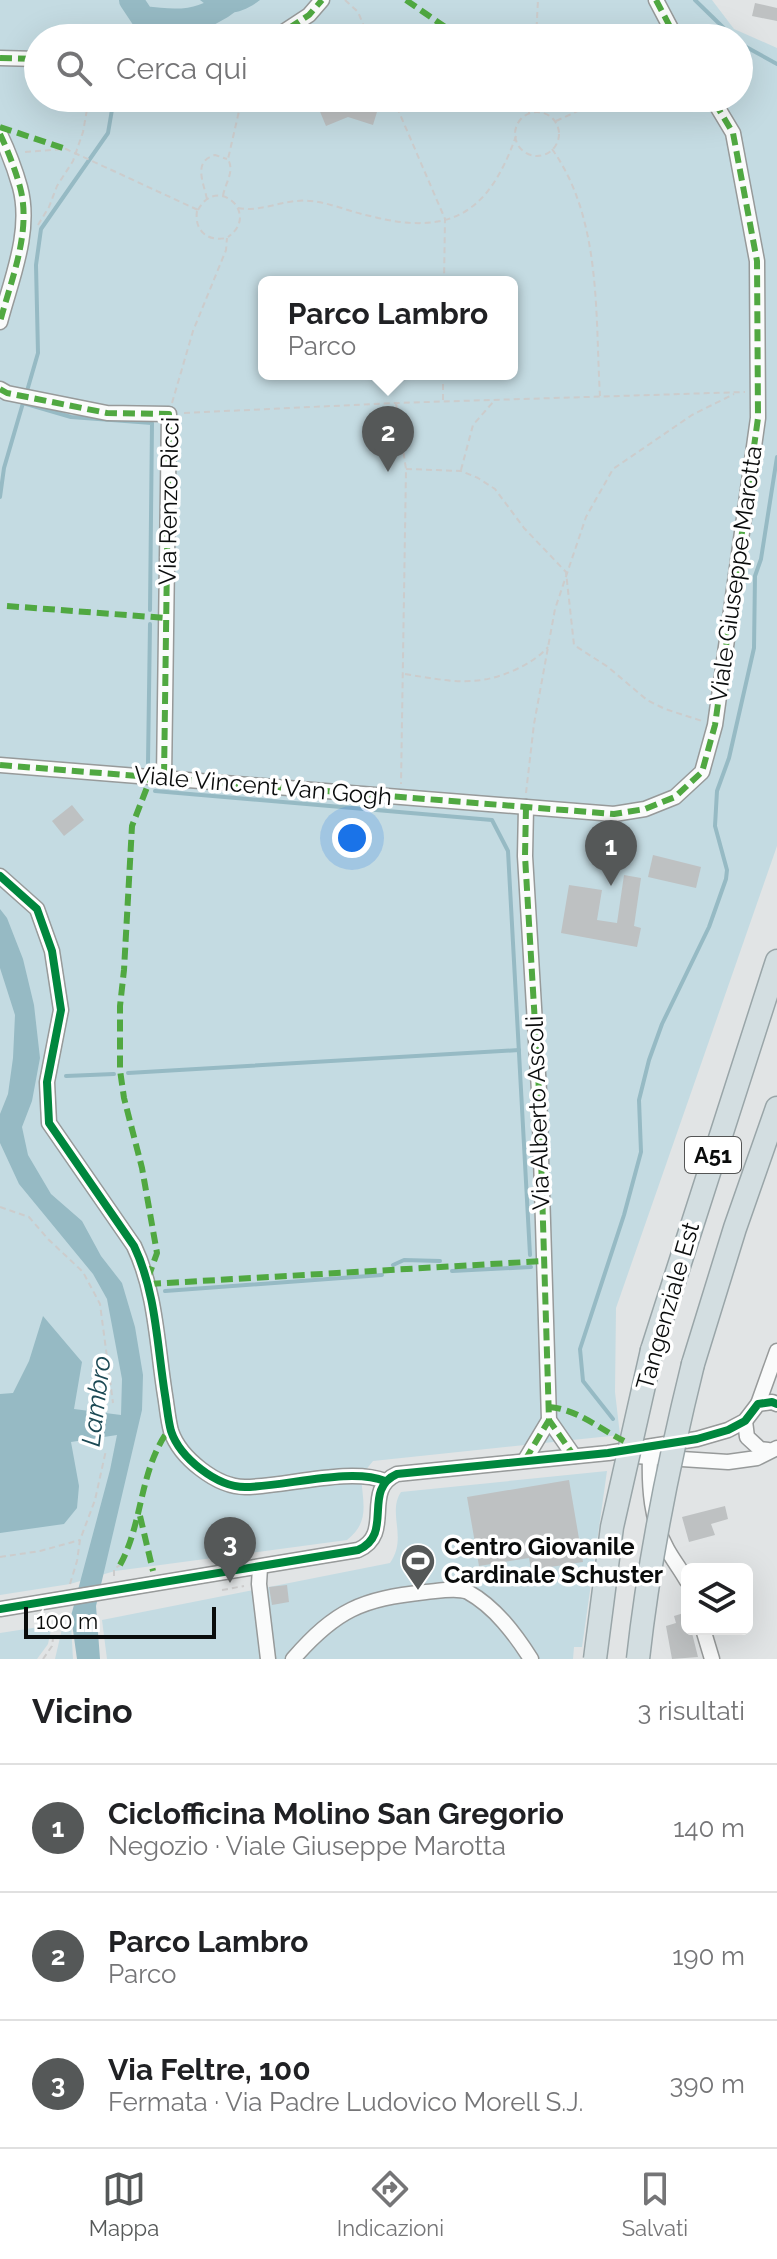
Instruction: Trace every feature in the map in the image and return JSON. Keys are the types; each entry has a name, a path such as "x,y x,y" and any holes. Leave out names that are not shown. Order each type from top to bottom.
{"highway":[{"name":"Tangenziale Est","path":"595,1659 612,1527 652,1350 777,961"},
{"name":"Tangenziale Est","path":"638,1659 644,1600 664,1487 693,1364 735,1228 777,1108"}],"street":[{"path":"295,24 309,15 322,0"},
{"path":"656,0 669,24"},
{"path":"0,58 24,59"},
{"name":"Viale Giuseppe Marotta","path":"526,807 614,814 645,809 675,797 702,772 715,725 758,418 759,392 757,261 733,133 720,112"},
{"path":"0,134 21,190 21,248 0,322"},
{"path":"0,389 20,396 107,413 169,414"},
{"name":"Via Renzo Ricci","path":"164,778 169,414"},
{"name":"Viale Vincent Van Gogh","path":"0,765 526,807"},
{"name":"Via Alberto Ascoli","path":"526,807 525,856 539,1091 549,1420"},
{"path":"0,876 37,909 52,951 61,1010 47,1082 49,1123 126,1234 143,1266 151,1294 171,1433 184,1453 223,1484 243,1487 361,1476 385,1481 404,1473 608,1453 697,1439 728,1430 745,1421 758,1404 777,1351"},
{"path":"758,1404 777,1404"},
{"path":"525,1460 549,1420 574,1456"},
{"path":"745,1421 747,1437 760,1449 773,1449"},
{"path":"608,1453 626,1457 728,1462 757,1458 773,1449"},
{"path":"650,1456 649,1480 657,1523 666,1548 681,1572"},
{"path":"0,1609 61,1599 116,1584 260,1567 364,1547 375,1537 378,1529 378,1495 385,1481"},
{"path":"260,1567 259,1584 268,1654 280,1659"},
{"path":"293,1659 315,1634 357,1605 392,1596 447,1590 466,1591 484,1605 511,1628 531,1659"},
{"path":"705,1635 712,1659"}],"path":[{"path":"345,0 358,12 363,24"},
{"path":"537,24 538,0"},
{"path":"37,226 76,153 86,112"},
{"path":"223,196 231,169 228,159 239,112"},
{"path":"399,112 445,219 444,276"},
{"path":"238,208 248,210 285,201 307,201 391,220 445,219 462,214 490,191 507,162 519,123 529,114 541,112 555,121 559,133 552,149 540,155 533,155 521,148 516,136"},
{"path":"555,121 575,112"},
{"path":"8,153 66,149 198,210"},
{"path":"552,149 566,168 589,242 600,398"},
{"path":"207,199 202,163 205,158 215,155 228,159"},
{"path":"223,196 232,200 238,208 239,225 227,238 213,239 205,235 197,224 198,210 207,199 223,196"},
{"path":"443,380 443,401"},
{"path":"169,414 443,401 759,392"},
{"path":"526,807 529,757 555,609 586,517 613,469 692,415 736,394"},
{"path":"461,471 473,425 494,400"},
{"path":"396,403 406,469 401,797"},
{"path":"406,469 461,471 495,489 524,528 566,572 574,645 608,667 647,700 715,725"},
{"path":"404,674 466,683 496,678 540,656 548,646"},
{"path":"0,1207 29,1217 83,1272 100,1304 113,1403"},
{"path":"61,1599 70,1584 106,1450"},
{"path":"0,1557 40,1551 80,1540"},
{"path":"116,1584 114,1569 120,1565"},
{"path":"222,1590 249,1586"},
{"path":"43,1659 52,1646 56,1617"}],"shaded area":[{"path":"0,0 712,0 730,24 24,24 24,112 753,112 753,37 777,48 777,846 616,1308 615,1392 620,1435 373,1461 361,1476 362,1519 347,1540 115,1571 70,1584 0,1595"},
{"path":"200,0 260,0 237,12 223,12"},
{"path":"0,909 7,918 23,959 34,1005 40,1058 32,1101 22,1127 28,1155 51,1194 82,1221 101,1256 122,1283 135,1327 143,1375 142,1410 96,1606 100,1659 77,1659 71,1616 117,1435 71,1442 79,1486 77,1508 64,1524 0,1533 0,1394 13,1393 29,1361 43,1316 82,1362 74,1409 121,1415 122,1379 107,1299 93,1274 19,1184 0,1143 0,1114 8,1094 15,1015 0,968"},
{"name":"Centro Giovanile Cardinale Schuster","path":"607,1471 582,1647 574,1647 573,1659 107,1659 102,1620 390,1563 397,1544 396,1508 401,1492"},
{"path":"67,1623 71,1625 73,1659 55,1659 62,1629"},
{"path":"52,1625 48,1644 37,1659 0,1659 0,1633"}],"building":[{"path":"755,3 777,8 777,21 752,16"},
{"path":"320,112 377,112 373,125 348,117 326,126"},
{"path":"72,805 84,820 64,836 52,821"},
{"path":"653,855 701,867 696,888 648,877"},
{"path":"624,875 641,878 634,926 641,928 637,947 561,933 569,885 602,890 597,920 617,923"},
{"path":"569,1480 583,1562 531,1570 529,1558 479,1566 467,1497"},
{"path":"725,1506 728,1519 711,1524 715,1535 689,1542 682,1517"},
{"path":"287,1585 289,1602 272,1605 269,1587"},
{"path":"681,1614 681,1635 692,1635 698,1657 672,1659 666,1626 676,1623 674,1616"}],"waterway":[{"name":"Lambro","path":"131,0 143,18 168,21 200,17 231,0"},
{"path":"695,0 720,24"},
{"path":"140,24 143,18"},
{"path":"753,51 777,64"},
{"path":"27,391 38,353 36,265 41,229 108,133 112,112"},
{"path":"0,497 4,468 23,403 71,417 152,423 150,610"},
{"path":"613,1419 583,1381 580,1349 641,1152 639,1100 649,1060 662,1024 709,927 726,879 727,870 715,826 717,791 729,758 754,648 755,576 761,559 777,457"},
{"path":"148,763 150,624"},
{"path":"155,791 492,820 508,851 530,1255"},
{"path":"128,1073 519,1050"},
{"path":"66,1076 114,1074"},
{"path":"393,1265 404,1260 440,1261"},
{"path":"452,1271 531,1267"},
{"path":"165,1291 382,1275"}],"marked path":[{"path":"295,24 309,15 322,0"},
{"path":"406,0 441,24"},
{"path":"656,0 669,24"},
{"path":"0,58 24,59"},
{"path":"0,765 614,814 645,809 675,797 702,772 715,725 758,418 757,261 733,133 720,112"},
{"path":"0,127 66,149"},
{"path":"0,134 20,187 23,204 19,255 0,322"},
{"path":"0,389 107,413 169,414 164,778"},
{"path":"7,606 166,618"},
{"path":"148,1278 157,1253 142,1168 124,1098 120,1070 120,1006 132,826 151,777"},
{"path":"526,807 525,856 539,1091 549,1420 574,1456"},
{"path":"149,1284 544,1261"},
{"path":"549,1407 578,1415 624,1441"},
{"path":"525,1460 549,1420"},
{"path":"120,1565 134,1530 153,1459 171,1427"},
{"path":"140,1516 153,1571"}],"cycle path":[{"path":"0,876 37,909 52,951 61,1010 47,1082 49,1123 134,1246 147,1282 155,1319 171,1431 182,1451 201,1469 234,1486 354,1476 385,1481"},
{"path":"0,1609 358,1550 369,1543 375,1534 381,1490 397,1474 608,1453 697,1439 728,1430 745,1421 758,1404 777,1404"}],"place":[{"name":"Parco Lambro","path":"388,472"},
{"name":"Ciclofficina Molino San Gregorio","path":"611,886"},
{"name":"Via Feltre, 100","path":"230,1583"},
{"name":"Centro Giovanile Cardinale Schuster","path":"418,1592"}]}
